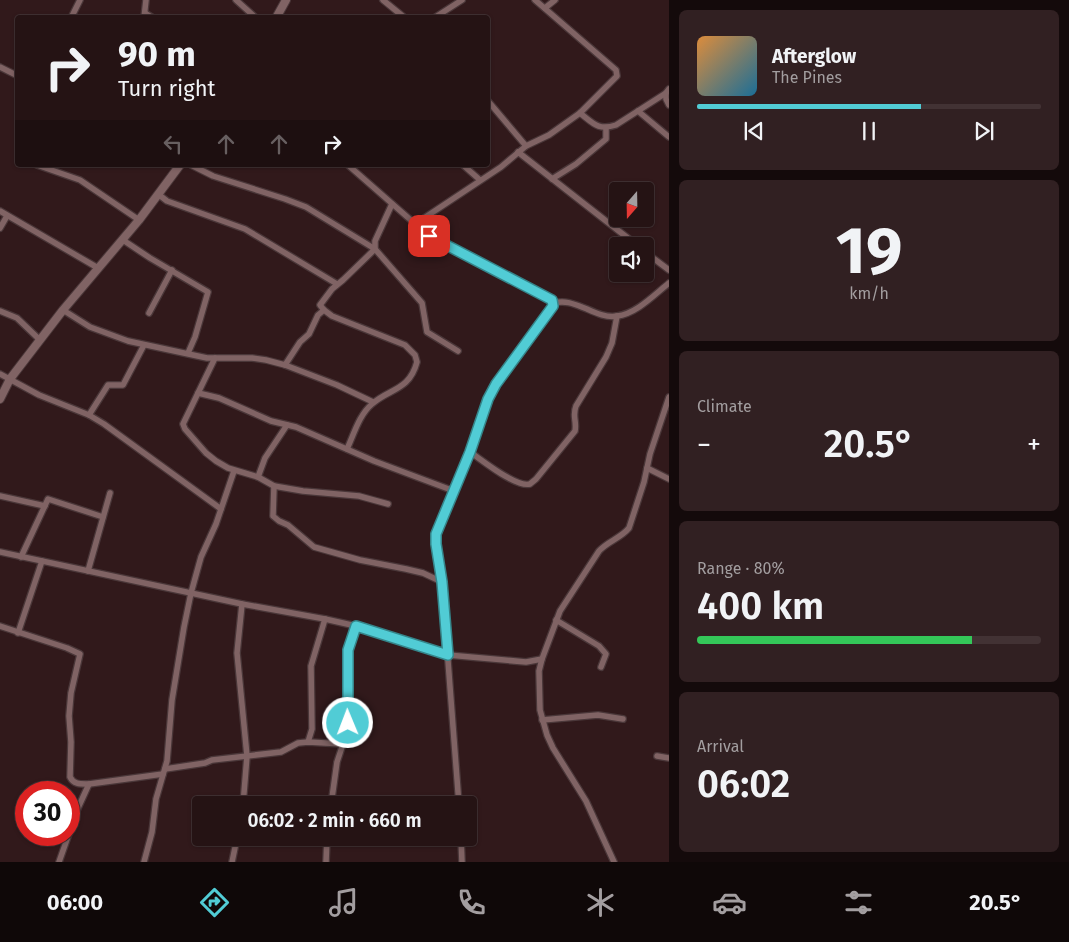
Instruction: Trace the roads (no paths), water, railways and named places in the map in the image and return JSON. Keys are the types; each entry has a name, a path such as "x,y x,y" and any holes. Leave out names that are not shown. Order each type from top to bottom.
{"street":[{"path":"72,15 80,0"},
{"path":"145,15 146,0"},
{"path":"236,0 253,15"},
{"path":"278,15 286,0"},
{"path":"382,0 401,15"},
{"path":"439,15 462,0"},
{"path":"415,224 501,166 526,146 549,135 580,113 615,79 616,70 535,0"},
{"path":"545,8 555,0"},
{"path":"0,67 15,74"},
{"path":"580,113 600,128 616,126 667,91"},
{"path":"667,91 666,99 669,105"},
{"path":"490,103 526,146"},
{"path":"638,111 669,137"},
{"path":"552,179 576,164 606,139 606,128"},
{"path":"518,152 626,237"},
{"path":"43,167 80,180 139,220"},
{"path":"0,399 10,379 40,340 123,240 178,167"},
{"path":"195,167 213,176 306,207 375,249 422,302 428,332 458,350"},
{"path":"350,167 429,236 552,300 553,303"},
{"path":"465,167 480,180"},
{"path":"158,194 167,201 245,228 337,284"},
{"path":"348,449 360,420 373,402 405,384 417,362 415,355 401,343 344,321 324,310 320,303 337,284 375,249 376,240 392,204"},
{"path":"0,211 98,268"},
{"path":"0,228 7,216"},
{"path":"123,240 208,292 195,337 188,353"},
{"path":"654,259 669,270"},
{"path":"148,313 172,270"},
{"path":"553,303 564,301 599,314 617,316 626,314 669,283"},
{"path":"458,796 442,582 436,534 470,452 482,414 496,384 553,306 553,303"},
{"path":"64,310 98,331 128,341 215,358 252,358 285,365 373,402"},
{"path":"285,365 300,342 309,334 318,315 324,310"},
{"path":"0,311 17,318 40,340"},
{"path":"470,452 505,476 522,484 530,484 536,479 576,431 573,412 606,357 612,343 617,316"},
{"path":"89,415 108,385 123,385 144,345"},
{"path":"215,358 184,427 206,453 234,471 258,478 274,486 303,491 353,495 388,504"},
{"path":"0,374 39,395 89,415 221,508"},
{"path":"198,393 219,398 271,421 296,427 374,461 454,491"},
{"path":"614,862 586,801 553,748 542,720 539,684 542,659 560,611 599,551 605,544 630,528 650,454 669,397"},
{"path":"258,478 265,458 287,425"},
{"path":"647,468 669,479"},
{"path":"144,862 152,832 156,799 168,752 172,700 191,593 201,557 234,471"},
{"path":"274,486 273,516 288,525 314,547 360,560 423,573 442,582"},
{"path":"88,571 110,493"},
{"path":"0,496 45,506"},
{"path":"22,557 48,499 103,517"},
{"path":"0,552 242,604 326,619 356,626 448,655 526,662 542,659"},
{"path":"18,633 42,561"},
{"path":"242,604 237,653 248,756 244,796"},
{"path":"308,742 312,729 311,666 326,619"},
{"path":"556,620 598,646 606,654 601,668"},
{"path":"0,626 80,654 71,693 69,716 71,742 70,777 77,784 89,784 164,771 212,760 281,752 298,743 343,744"},
{"path":"332,796 337,762 348,723 348,650 356,626"},
{"path":"542,720 598,715 623,719"},
{"path":"657,756 669,758"},
{"path":"59,862 78,808 89,784"},
{"path":"232,862 235,846"},
{"path":"326,862 327,846"},
{"path":"461,846 462,862"}]}
